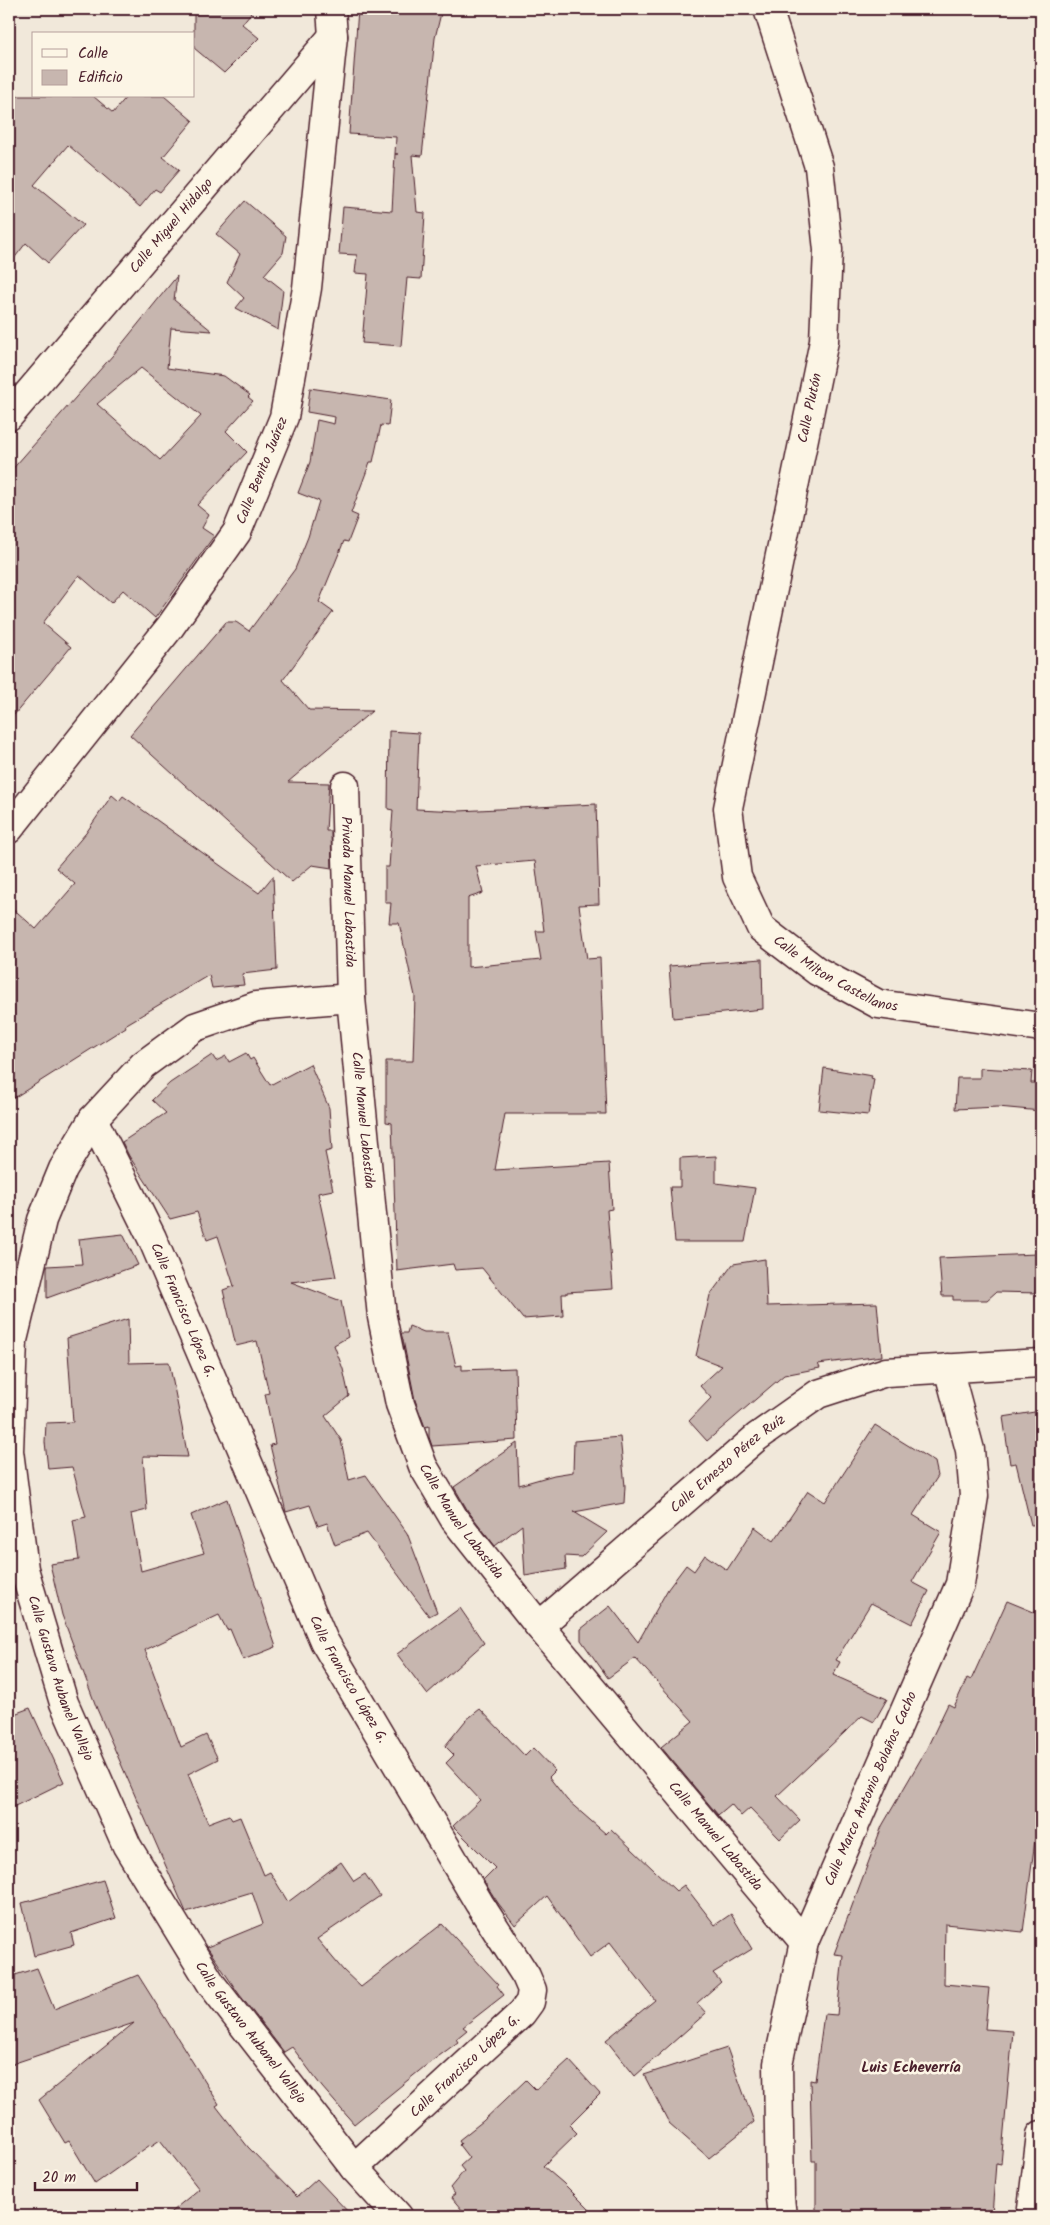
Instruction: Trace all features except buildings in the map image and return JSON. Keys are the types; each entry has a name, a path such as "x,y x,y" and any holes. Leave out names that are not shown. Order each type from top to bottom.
{"street":[{"name":"Calle Benito Juárez","path":"9,829 170,627 237,532 284,417 307,288 333,36 331,9"},
{"name":"Calle Plutón","path":"728,808 824,341 828,250 819,167 768,9"},
{"name":"Calle Miguel Hidalgo","path":"9,416 333,36"},
{"name":"Privada Manuel Labastida","path":"345,786 351,998"},
{"name":"Calle Milton Castellanos","path":"728,808 737,877 761,928 817,971 878,1004 1041,1027"},
{"name":"Calle Gustavo Aubanel Vallejo","path":"351,998 256,1006 195,1027 143,1065 93,1119 62,1169 42,1220 11,1338 10,1451 24,1569 64,1703 127,1846 212,1985 354,2168 398,2216"},
{"name":"Calle Manuel Labastida","path":"351,998 382,1317 400,1404 423,1466 455,1520 539,1626 804,1942"},
{"name":"Calle Francisco López G.","path":"93,1119 152,1238 324,1641 479,1903 526,1976 532,1990 530,2002 522,2013 354,2168"},
{"name":"Calle Ernesto Pérez Ruíz","path":"539,1626 757,1437 818,1394 886,1372 1041,1363"},
{"name":"Calle Marco Antonio Bolaños Cacho","path":"782,2216 780,2198 778,2064 804,1942 960,1584 974,1496 970,1450 948,1368"},
{"path":"1031,2216 1041,2135"}],"district":[{"name":"Luis Echeverría","path":"911,2068"}]}
